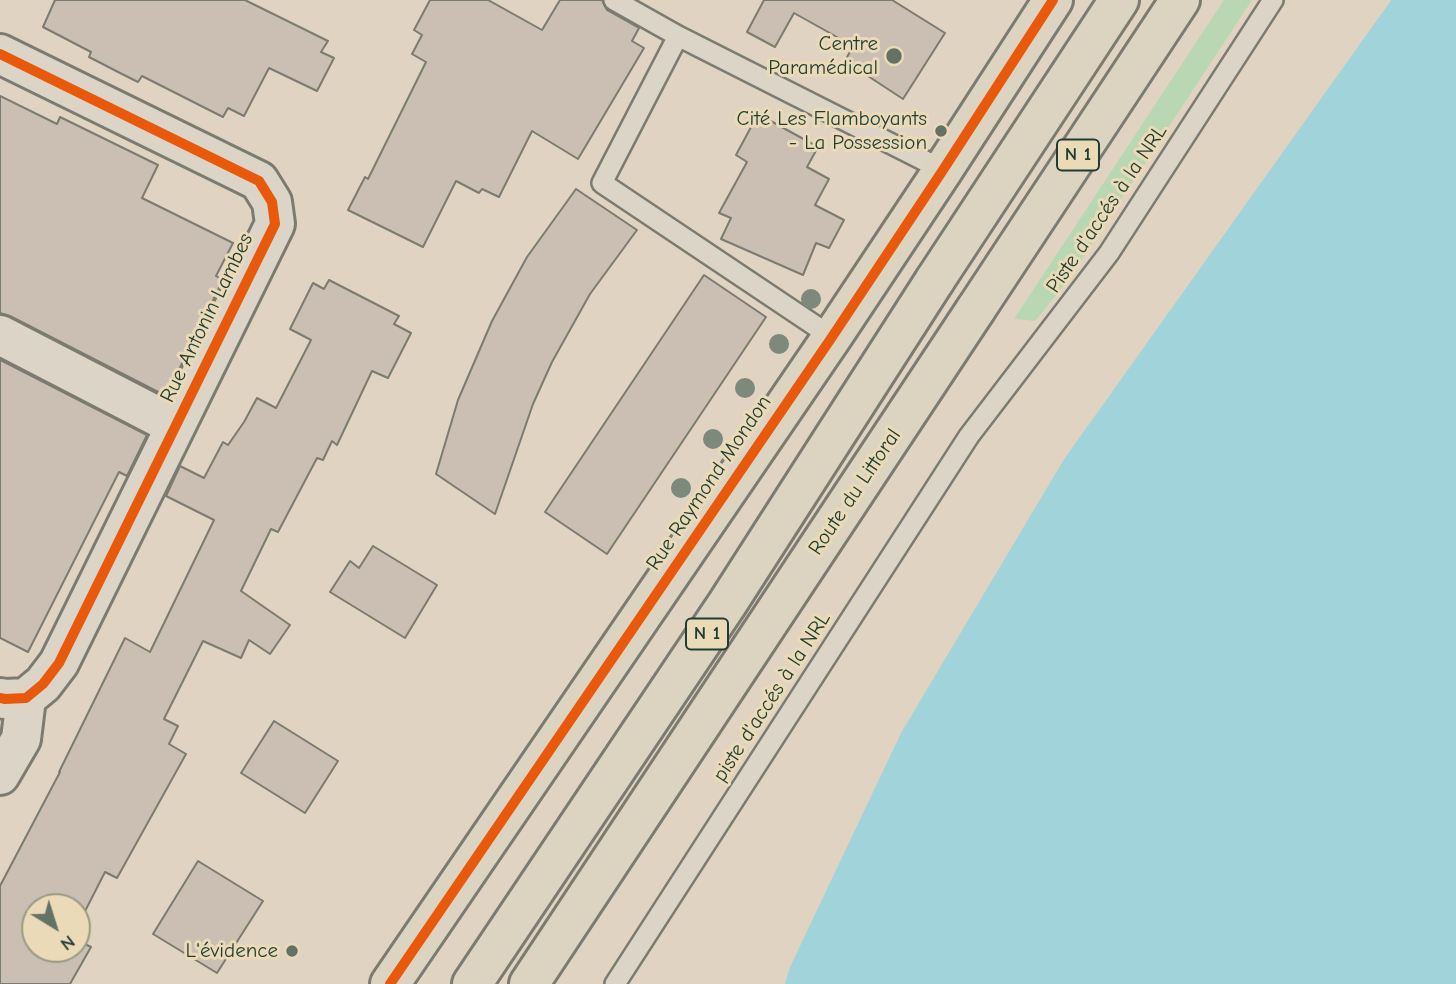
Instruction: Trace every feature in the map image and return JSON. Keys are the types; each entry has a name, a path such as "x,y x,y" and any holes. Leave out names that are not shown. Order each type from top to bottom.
{"main road":[{"name":"Rue Raymond Mondon","path":"390,984 832,337 1053,0"},
{"name":"N 1","path":"472,984 727,604 935,279 1119,0"},
{"name":"Route du Littoral","path":"529,984 1180,0"}],"street":[{"name":"Rue Antonin Lambes","path":"0,54 259,181 272,202 275,224 59,663 43,684 13,698"},
{"name":"Rue Antonin Lambes","path":"0,335 174,425"},
{"path":"0,775 21,739 13,698"}],"lane":[{"path":"614,0 678,36 943,170"},
{"name":"Piste d'accés à la NRL","path":"969,436 1109,253 1273,0"},
{"path":"678,36 602,183 832,337"},
{"name":"piste d'accés à la NRL","path":"615,984 969,436"}],"green space":[{"path":"1224,0 1252,0 1067,282 1035,321 1014,319"}],"water":[{"path":"1391,0 1456,0 1456,984 785,984 790,967 901,733 1064,459"}],"pier":[{"path":"1387,0 1391,0 1064,459 884,759 1061,457"}],"building":[{"path":"55,0 245,0 328,41 321,52 334,58 317,91 269,68 244,116 228,108 223,117 142,76 138,82 122,74 89,57 91,52 43,27"},
{"path":"430,0 488,0 542,30 560,0 602,0 607,10 639,28 632,41 644,48 578,159 532,131 499,197 482,189 479,193 456,181 423,247 348,210 365,177 368,179 426,62 412,54 422,35 414,30"},
{"path":"764,0 892,0 945,33 903,99 845,61 853,46 794,13 775,47 747,32"},
{"path":"0,96 57,124 60,117 158,165 142,198 233,243 216,276 223,280 166,396 0,313"},
{"path":"758,114 818,147 807,167 829,179 815,205 844,220 829,248 816,243 803,275 721,239 731,218 719,213 747,162 736,155"},
{"path":"576,189 637,230 590,294 552,362 533,404 495,514 436,474 458,400 492,321 527,257"},
{"path":"704,275 766,317 607,554 545,512"},
{"path":"329,280 399,316 394,324 411,333 388,378 372,371 337,445 332,441 323,460 317,458 278,532 271,529 241,591 290,625 270,654 249,640 241,658 203,641 164,719 178,726 169,744 186,754 117,878 105,872 91,900 91,893 21,893 21,963 82,963 70,984 0,984 0,886 60,772 125,638 150,652 214,520 166,496 180,466 204,478 223,442 228,445 257,398 276,408 311,340 290,329 313,283 324,289"},
{"path":"0,360 147,435 127,476 119,472 28,652 0,638"},
{"path":"373,546 437,585 405,638 330,592 350,561 359,568"},
{"path":"274,721 338,761 305,813 241,773"},
{"path":"198,861 263,901 217,973 153,934"}],"cycle path":[{"path":"390,984 832,337 1053,0"},
{"path":"0,54 259,181 272,202 275,224 59,663 43,684 26,698 0,698"}],"place":[{"name":"Centre Paramédical","path":"894,56"},
{"name":"Cité Les Flamboyants - La Possession","path":"941,131"},
{"name":"L'évidence","path":"292,951"}]}
